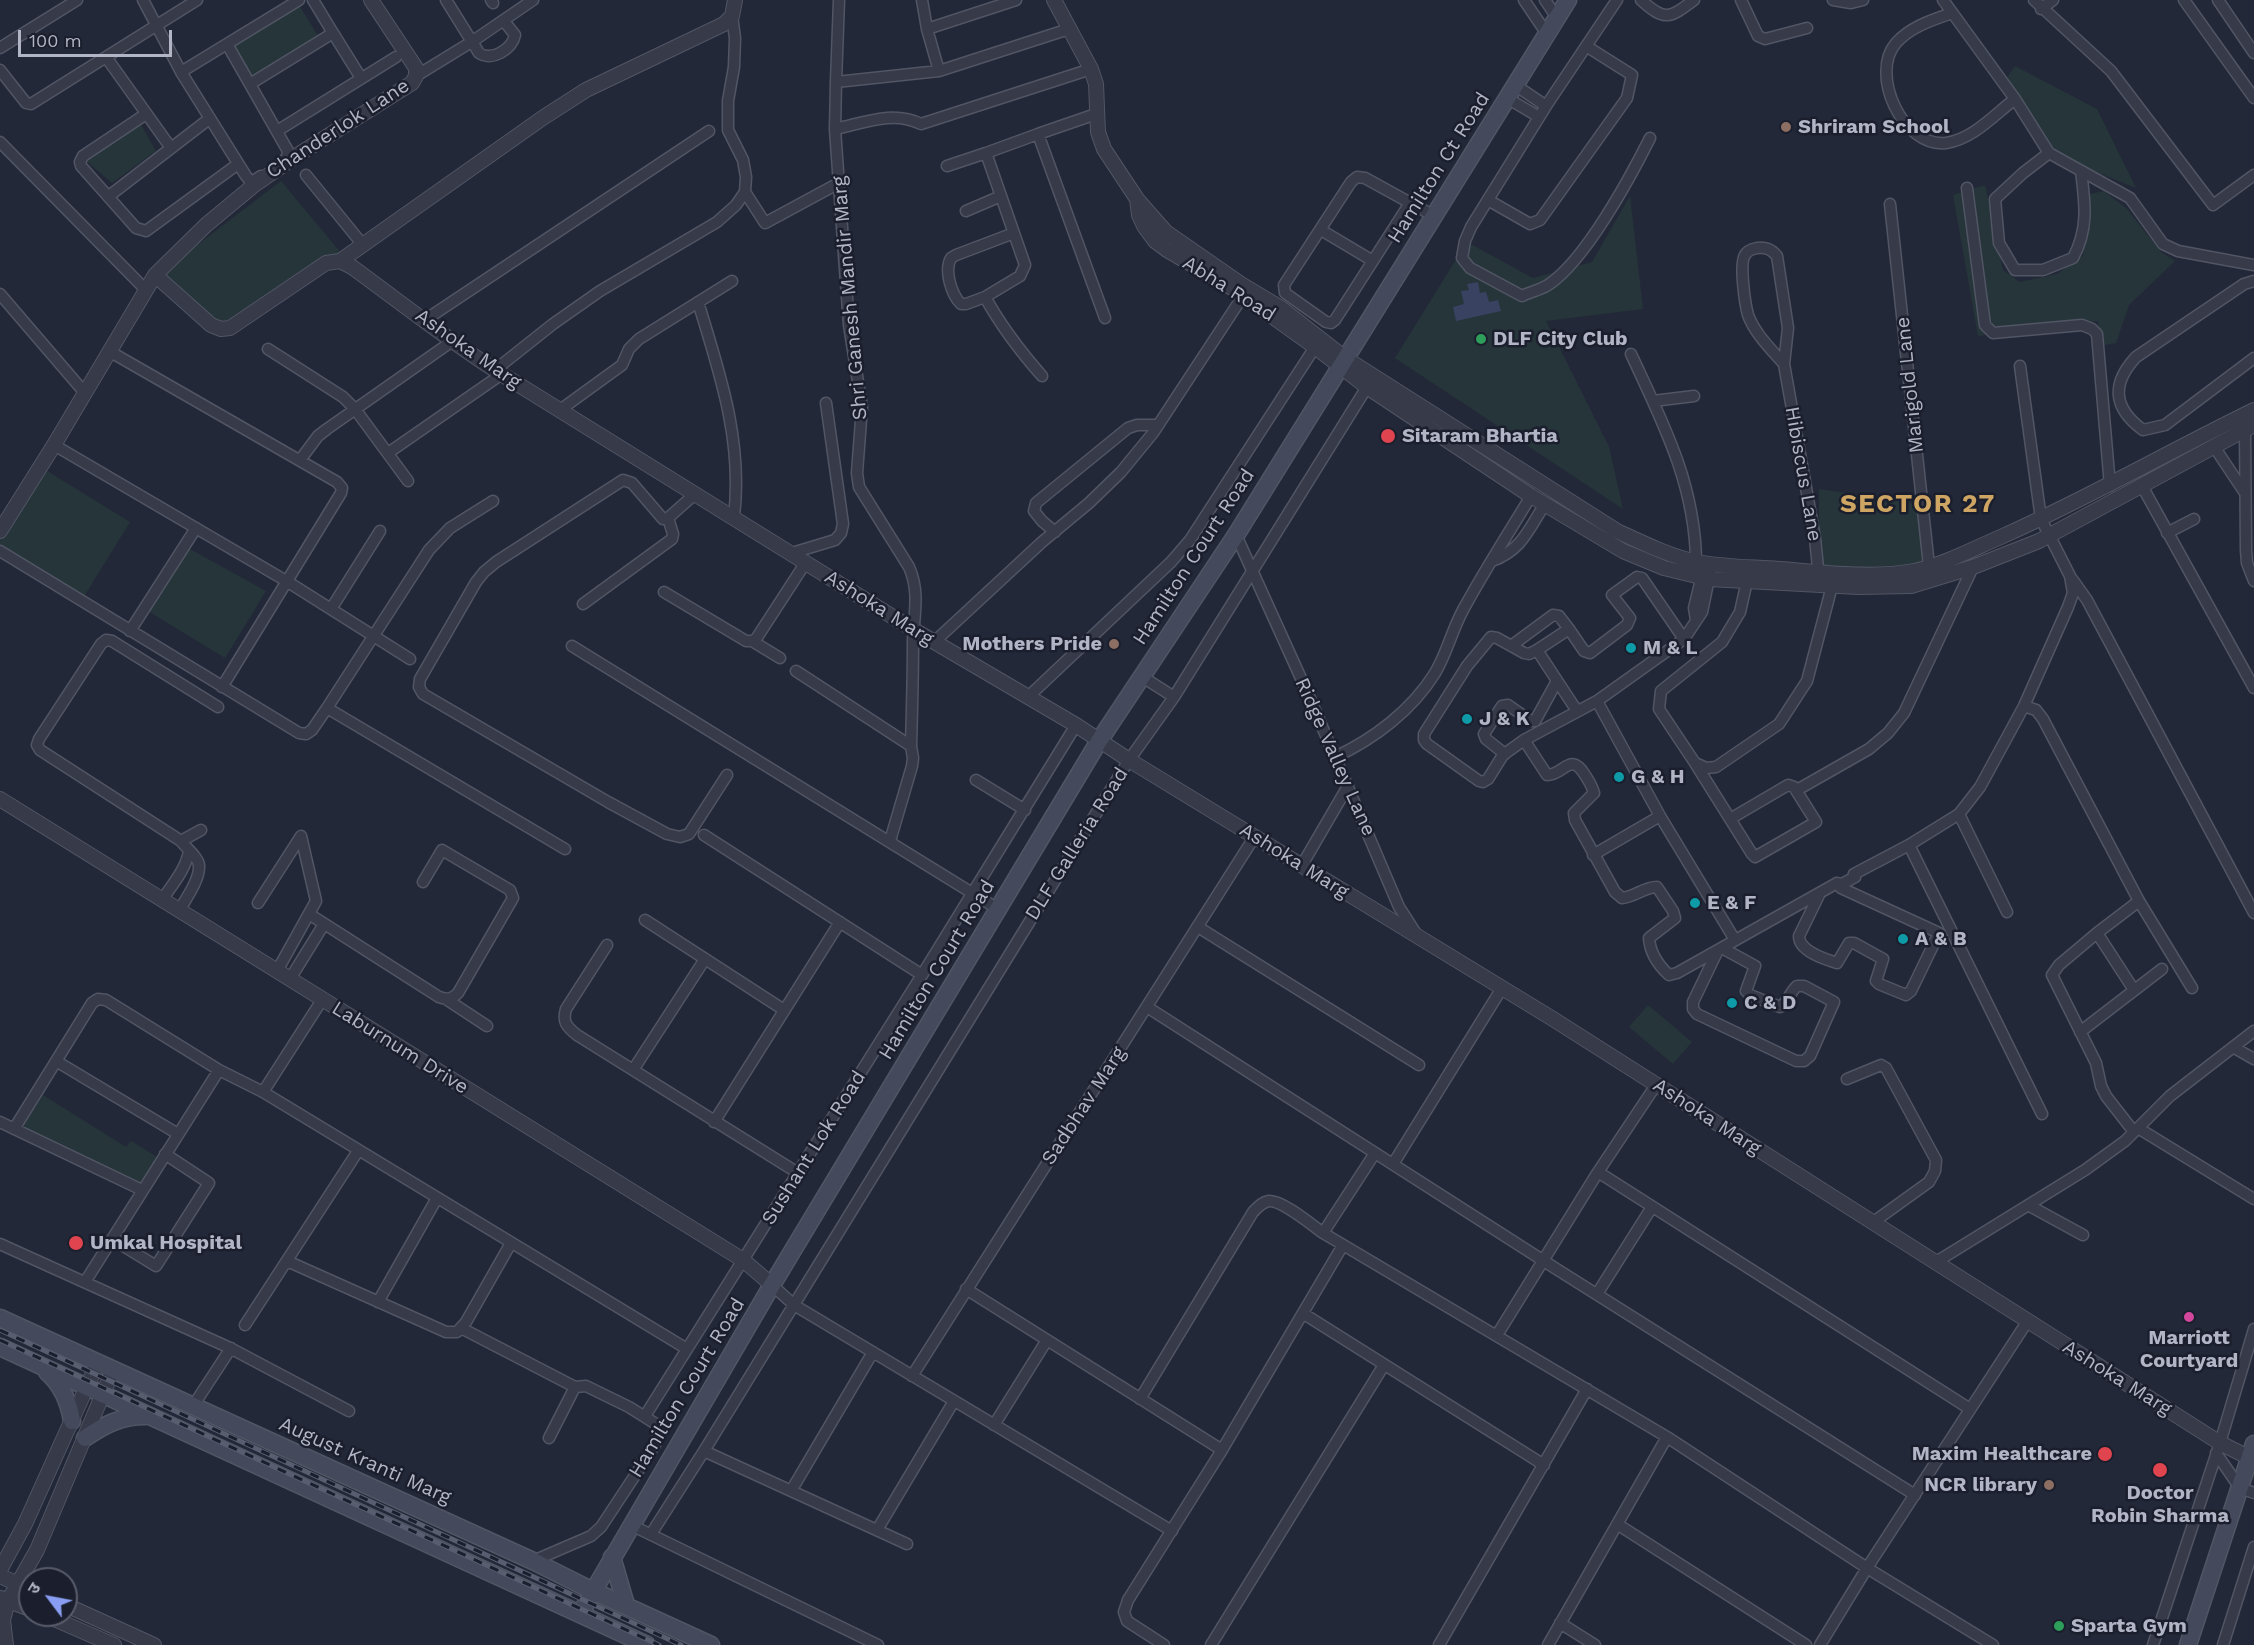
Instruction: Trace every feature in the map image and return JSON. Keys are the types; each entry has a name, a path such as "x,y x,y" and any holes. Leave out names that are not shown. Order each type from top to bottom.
{"main road":[{"name":"Hamilton Ct Road","path":"1342,362 1568,0"},
{"name":"Hamilton Court Road","path":"580,1614 772,1285 1099,741 1236,535 1342,362"},
{"name":"August Kranti Marg","path":"0,1318 533,1561 711,1645"},
{"path":"0,1347 647,1645"},
{"path":"36,1364 63,1390 72,1420"},
{"path":"85,1438 104,1425 123,1418 149,1416"},
{"path":"2188,1645 2247,1491 2252,1451"},
{"path":"612,1557 626,1605"}],"street":[{"path":"0,48 77,0"},
{"path":"143,0 181,72 250,181 287,158 288,151 227,44"},
{"path":"0,70 26,103 31,104 197,0"},
{"path":"181,72 299,0"},
{"path":"313,0 361,78"},
{"path":"371,0 416,68 416,76"},
{"path":"446,0 479,54 484,57 491,57 509,46 515,34 504,21"},
{"name":"Chanderlok Lane","path":"2,523 54,445 154,275 206,225 253,186 412,83 416,76 504,21 533,0"},
{"path":"388,453 498,372 553,324 600,291 717,222 736,205 745,192 746,177 743,160 728,130 728,101 734,67 735,38 732,16 735,0"},
{"path":"839,0 836,82 939,71 1069,29"},
{"path":"922,0 927,29 939,71"},
{"path":"927,29 1016,0"},
{"name":"Abha Road","path":"1054,0 1091,69 1096,84 1098,132 1104,149 1137,199 1166,232 1241,284 1281,308 1342,362"},
{"path":"1524,0 1547,34"},
{"path":"1545,0 1557,18"},
{"path":"1617,0 1546,106 1471,228 1462,258 1470,268 1522,296 1548,285 1577,258 1631,176 1650,138"},
{"path":"1641,0 1654,12 1665,17 1674,15 1694,0"},
{"path":"1741,0 1758,36 1765,39 1807,28"},
{"path":"1833,0 1851,3 1863,0"},
{"path":"1942,0 2015,99 2049,153 2130,198 2163,244 2178,251 2254,265"},
{"path":"2037,4 2054,0"},
{"path":"2184,0 2254,98"},
{"path":"2218,0 2254,53"},
{"path":"2037,4 2111,71 2213,205 2254,175"},
{"path":"1952,13 1911,30 1895,44 1887,59 1885,71 1888,86 1907,127 1923,138 1943,143 1963,139 2015,99"},
{"path":"154,275 211,325 221,329 230,328 326,263 340,261 544,117 586,90 724,24 732,16"},
{"path":"250,84 333,33"},
{"path":"1488,200 1530,224 1540,220 1627,98 1632,75 1586,46"},
{"path":"106,57 171,148"},
{"path":"277,131 396,57"},
{"path":"835,129 893,117 905,117 921,124 1091,69"},
{"name":"Shri Ganesh Mandir Marg","path":"836,82 835,129 849,325 862,407 857,472 859,488 909,567 915,580 917,594 911,746 914,758 890,842"},
{"path":"1511,92 1546,106"},
{"path":"1511,92 1539,117"},
{"path":"146,114 82,156 80,162 81,166 136,228 146,231 238,164"},
{"path":"947,166 1096,114"},
{"path":"109,196 209,119"},
{"path":"425,320 709,131"},
{"path":"1038,134 1105,318"},
{"path":"0,142 145,289"},
{"path":"986,153 1014,233 1025,265 1020,276 985,297 961,304 956,299 947,268 948,262 956,255 1014,233"},
{"path":"2049,153 2023,172 1995,200 1999,243 2015,270 2043,270 2073,258 2080,246 2086,214 2081,171"},
{"path":"306,175 363,245"},
{"path":"1410,203 1331,323 1326,322 1284,290 1284,285 1351,182 1357,177 1365,178 1434,216"},
{"path":"745,192 765,223 839,183"},
{"path":"1967,188 1985,325 1988,330 1993,333 2082,325 2092,328 2097,334 2110,486"},
{"path":"966,211 1001,196"},
{"name":"Abha Road","path":"1137,199 1139,215 1155,241 1342,362"},
{"name":"Marigold Lane","path":"1890,204 1929,566"},
{"path":"1321,230 1373,261"},
{"name":"Hibiscus Lane","path":"1784,364 1753,325 1747,312 1741,263 1745,254 1751,249 1764,247 1777,256 1788,328 1784,364 1823,581"},
{"name":"Ashoka Marg","path":"340,261 352,267 425,320 451,342 498,372 914,630 1076,725 1129,760 1502,988 1936,1262 2218,1448 2252,1451"},
{"path":"560,410 622,365 629,349 639,339 732,281"},
{"path":"2254,282 2244,284 2136,357 2124,370 2117,389 2121,408 2129,420 2143,430 2165,425 2254,358"},
{"path":"0,294 85,393"},
{"path":"934,642 1089,503 1120,472 1157,425 1243,296"},
{"path":"1281,308 1290,296"},
{"path":"985,297 999,323 1042,376"},
{"path":"698,302 729,405 735,449 734,518"},
{"path":"300,460 318,436 451,342"},
{"path":"1028,697 1186,545 1211,510 1315,346"},
{"path":"268,349 343,397 355,409 408,481"},
{"path":"109,351 300,460 337,482 342,488 288,582 222,687"},
{"path":"1569,629 1529,654 1497,638 1491,637 1486,640 1424,734 1427,744 1483,782 1488,779 1505,754 1524,740 1597,701 1684,639 1702,612 1704,563 1685,479 1670,439 1631,354"},
{"path":"1342,362 1617,531 1664,552 1704,563 1823,581 1917,571 1947,561 2110,486 2185,444 2254,410"},
{"path":"1342,362 1367,387 1531,496 1623,551 1664,568 1705,579 1823,581 1911,586 1973,567 2049,536 2250,428 2250,479 2245,493 2247,563 2254,581"},
{"path":"2020,366 2041,519 2070,576 2087,600 2254,913"},
{"name":"DLF Galleria Road","path":"651,1534 1129,760 1174,697 1367,387"},
{"path":"1653,401 1694,396"},
{"path":"792,553 835,540 841,533 843,524 826,404"},
{"path":"1055,532 1034,511 1036,503 1128,428 1137,425 1157,425"},
{"path":"54,445 288,582 410,659"},
{"path":"2215,448 2245,493"},
{"path":"695,494 668,518 663,519 658,516 632,483 623,480 496,562 476,582 420,679 419,687 423,694 667,834 680,837 689,834 727,775"},
{"path":"2142,486 2254,688"},
{"path":"1335,757 1372,738 1420,691 1435,672 1461,613 1531,496"},
{"path":"0,551 130,632 299,733 306,734 312,730 327,708 437,540 450,528 493,501"},
{"path":"1492,561 1512,552 1545,504"},
{"path":"583,604 672,539 673,534 668,518"},
{"path":"2167,533 2194,519"},
{"path":"130,632 196,528"},
{"path":"331,609 380,531"},
{"name":"Ridge Valley Lane","path":"1236,535 1348,786 1399,907 1409,925 1421,939"},
{"path":"752,641 756,639 806,562"},
{"path":"1797,790 1869,749 1888,733 1904,713 1973,567"},
{"path":"1524,740 1546,775 1551,776 1568,765 1580,766 1593,787 1594,793 1574,813 1575,820 1615,892 1622,898 1631,897 1648,887 1657,887 1661,891 1675,918 1649,938 1650,947 1661,968 1669,975 1677,974 1819,894 1851,871 1854,874 1909,845 1959,814 1980,787 2024,706 2073,593 2070,576"},
{"path":"1511,646 1553,615 1559,616 1587,653 1628,625 1629,618 1612,595 1640,577 1684,639"},
{"path":"1730,819 1788,785 1797,790 1815,820 1815,824 1755,857 1730,819 1695,763 1659,709 1661,691 1722,642 1740,612 1747,581"},
{"path":"1695,763 1706,768 1716,767 1779,724 1807,681 1823,581"},
{"path":"664,592 780,658"},
{"path":"179,911 195,881 199,866 181,841 37,746 39,739 101,644 106,640 112,641 218,707"},
{"path":"572,646 998,909"},
{"path":"1538,650 1577,711"},
{"path":"796,671 911,746"},
{"path":"1141,676 1174,697"},
{"path":"1505,754 1486,739 1484,734 1502,706 1508,705 1531,721 1535,721 1557,681"},
{"path":"1597,701 1660,816 1735,940"},
{"path":"2024,706 2036,710 2043,719 2139,901 2192,988"},
{"path":"327,708 565,849"},
{"name":"Sushant Lok Road","path":"645,1416 1076,725"},
{"path":"976,780 1025,810"},
{"path":"1302,865 1348,786"},
{"name":"Laburnum Drive","path":"0,800 743,1260 794,1305 1172,1531"},
{"path":"1959,814 2007,912"},
{"path":"1593,855 1660,816"},
{"path":"181,841 201,830"},
{"path":"704,835 922,975"},
{"path":"258,903 300,836 316,901 277,971"},
{"name":"Sadbhav Marg","path":"912,1376 1255,836"},
{"path":"1909,845 2042,1114"},
{"path":"423,882 442,850 510,890 513,898 458,993 453,998 446,999"},
{"path":"162,900 184,865 189,851"},
{"path":"1819,894 1799,936 1799,942 1803,948 1837,963 1849,943 1854,943 1882,959 1876,981 1879,984 1906,995 1911,991 1939,933 1841,888 1837,883"},
{"path":"2139,901 2059,965 2052,975 2096,1062 2106,1096 2136,1130 2254,1199"},
{"path":"309,914 487,1026"},
{"path":"645,921 784,1010"},
{"path":"714,1122 840,922"},
{"path":"290,979 324,924"},
{"path":"1198,927 1419,1065"},
{"path":"2097,933 2134,990"},
{"path":"607,945 566,1009 565,1024 577,1035 798,1173"},
{"path":"1720,949 1755,966 1746,991 1750,995 1780,1007 1785,1004 1792,990 1797,986 1804,986 1834,1002 1810,1056 1804,1061 1796,1061 1697,1014 1693,1009 1694,1002 1720,949"},
{"path":"633,1070 705,958"},
{"path":"2080,1032 2162,969"},
{"path":"1393,1164 1502,988"},
{"path":"14,1129 92,1003 98,999 106,1000 219,1070 263,1092 687,1349"},
{"path":"263,1092 322,1000"},
{"path":"1147,1006 1542,1260 1915,1495"},
{"path":"1936,1262 2085,1170 2125,1142 2170,1096 2254,1031"},
{"path":"2233,1047 2254,1059"},
{"path":"56,1061 178,1134"},
{"path":"1847,1079 1876,1066 1881,1065 1886,1068 1936,1160 1935,1171 1929,1182 1872,1223"},
{"path":"85,1282 219,1070"},
{"path":"1497,1335 1542,1260 1656,1085"},
{"path":"0,1122 142,1190"},
{"path":"245,1325 358,1151"},
{"path":"1323,1233 1376,1153"},
{"path":"111,1239 156,1266 208,1183 165,1154"},
{"path":"1598,1172 1970,1409"},
{"path":"378,1302 437,1198"},
{"path":"1140,1399 1253,1212 1261,1204 1271,1201 1281,1204 1323,1233 1667,1437 1867,1568 1993,1645"},
{"path":"2028,1205 2083,1235"},
{"path":"1597,1294 1652,1207"},
{"path":"287,1261 447,1332 457,1332 466,1322 511,1243"},
{"path":"0,1244 231,1348 349,1411"},
{"path":"1164,1645 1127,1621 1124,1612 1128,1600 1222,1450 1343,1245"},
{"path":"966,1289 1222,1450"},
{"path":"1304,1314 1544,1465"},
{"path":"1820,1645 1867,1568 2027,1322"},
{"path":"460,1328 575,1387 586,1386 645,1416 656,1424 660,1431 627,1491 601,1527 584,1539 533,1561"},
{"path":"2153,1645 2218,1448 2254,1329"},
{"path":"994,1425 1047,1340"},
{"path":"193,1406 231,1348"},
{"path":"791,1491 873,1352"},
{"path":"1211,1645 1384,1365"},
{"path":"0,1570 25,1524 87,1387 106,1366"},
{"path":"31,1567 102,1394 106,1366"},
{"path":"549,1438 575,1387"},
{"path":"1438,1645 1587,1389"},
{"path":"877,1530 954,1401"},
{"path":"1548,1645 1667,1437"},
{"path":"2218,1448 2247,1491"},
{"path":"704,1451 907,1544"},
{"path":"1617,1524 1806,1645"},
{"path":"631,1525 878,1645"},
{"path":"2223,1645 2254,1547"},
{"path":"0,1576 18,1584"},
{"path":"6,1645 3,1620 4,1599 18,1590"},
{"path":"78,1610 154,1645"},
{"path":"1560,1623 1595,1645"},
{"path":"73,1627 114,1645"}],"shaded area":[{"path":"299,5 318,36 250,78 232,47"},
{"path":"2015,66 2097,109 2136,188 2057,156 2003,83"},
{"path":"139,121 156,151 112,183 85,160"},
{"path":"281,181 341,253 212,335 163,271"},
{"path":"1985,185 2003,270 2020,282 2057,274 2083,256 2090,194 2104,191 2127,209 2161,252 2175,261 2129,305 2116,343 2100,346 2098,321 1978,336 1953,195"},
{"name":"DLF City Club","path":"1630,196 1643,309 1546,321 1609,447 1623,509 1395,358 1467,242 1533,278 1592,262"},
{"path":"44,469 130,522 83,598 0,547 0,539"},
{"path":"1819,489 1918,504 1929,566 1819,572"},
{"path":"188,548 266,591 225,658 148,611"},
{"path":"1648,1005 1692,1042 1673,1064 1629,1027"},
{"path":"43,1095 126,1147 131,1141 157,1157 140,1184 22,1128"}],"water":[{"path":"1478,282 1480,293 1486,292 1489,302 1498,300 1501,311 1456,321 1453,307 1464,304 1461,291 1469,290 1467,284"}],"railway":[{"path":"0,1330 681,1645"},
{"path":"0,1340 659,1645"}],"place":[{"name":"Shriram School","path":"1786,127"},
{"name":"DLF City Club","path":"1481,339"},
{"name":"Sitaram Bhartia","path":"1388,436"},
{"name":"Mothers Pride","path":"1114,644"},
{"name":"M & L","path":"1631,648"},
{"name":"J & K","path":"1467,719"},
{"name":"G & H","path":"1619,777"},
{"name":"E & F","path":"1695,903"},
{"name":"A & B","path":"1903,939"},
{"name":"C & D","path":"1732,1003"},
{"name":"Umkal Hospital","path":"76,1243"},
{"name":"Marriott Courtyard","path":"2189,1317"},
{"name":"Maxim Healthcare","path":"2105,1454"},
{"name":"Doctor Robin Sharma","path":"2160,1470"},
{"name":"NCR library","path":"2049,1485"},
{"name":"Sparta Gym","path":"2059,1626"}],"district":[{"name":"SECTOR 27","path":"1918,504"}]}
